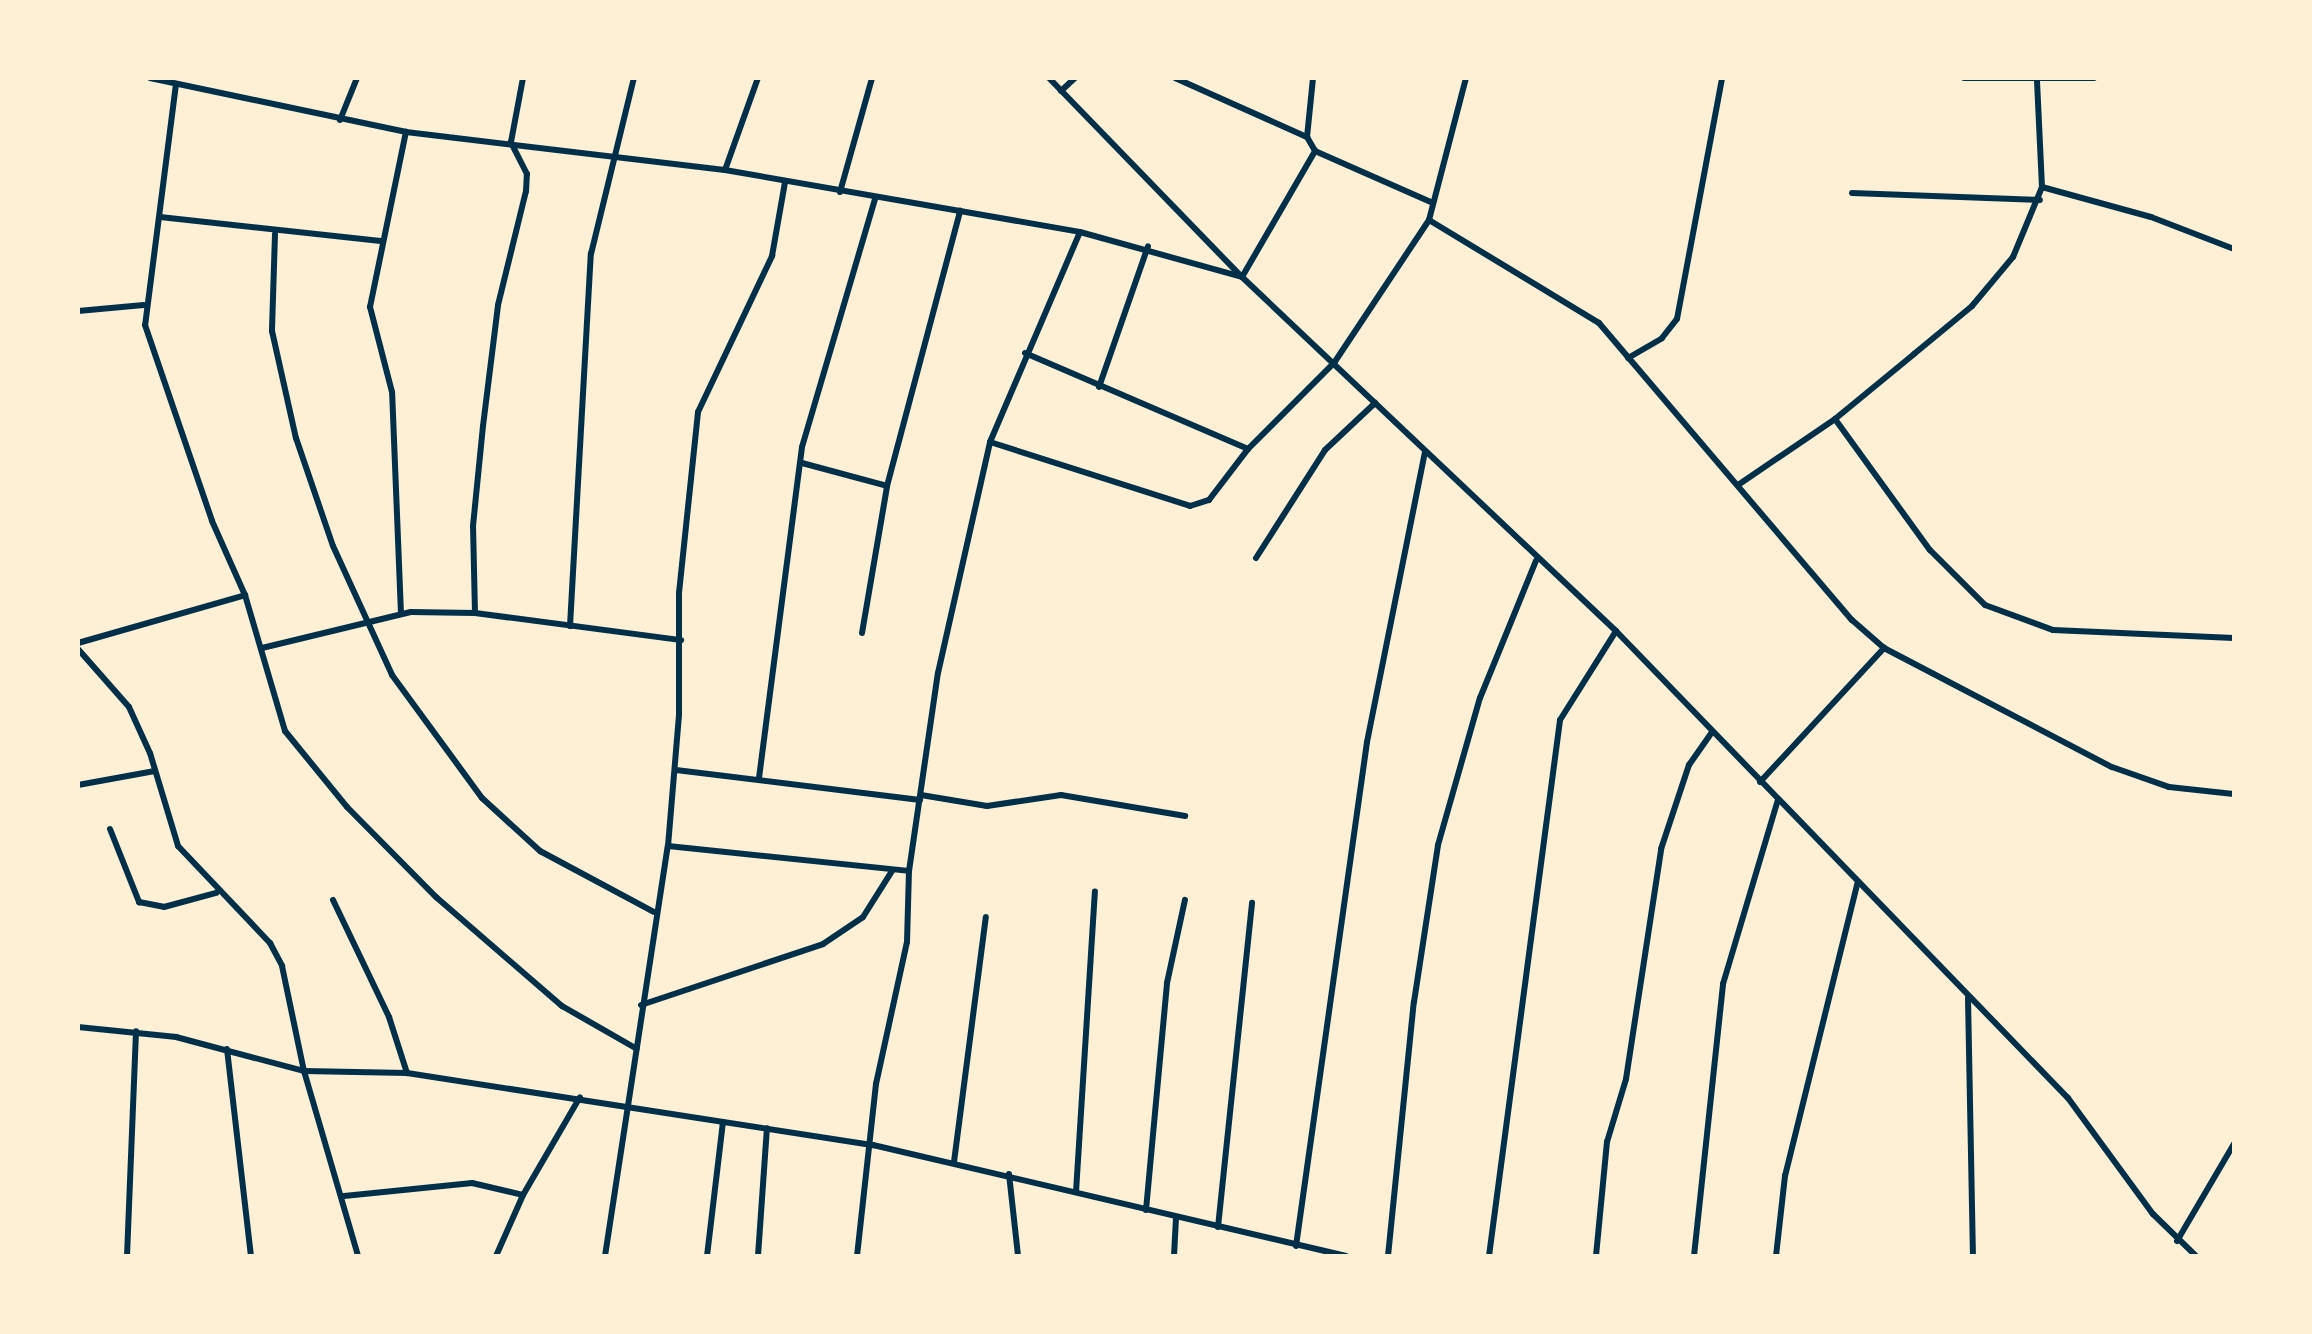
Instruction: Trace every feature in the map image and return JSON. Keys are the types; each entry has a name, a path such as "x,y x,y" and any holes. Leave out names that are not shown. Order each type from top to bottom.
{"street":[{"path":"150,78 406,132 725,170 1080,232 1148,246 1242,278"},
{"path":"340,120 357,78"},
{"path":"475,613 473,526 487,391 498,304 526,191 527,174 511,142 524,78"},
{"path":"570,626 591,254 634,78"},
{"path":"725,170 758,78"},
{"path":"840,192 872,78"},
{"path":"1049,78 1242,278 1536,561 1616,631 2068,1098 2177,1241 2196,1256"},
{"path":"1061,91 1076,78"},
{"path":"1175,78 1307,137 1315,151 1433,203"},
{"path":"1307,137 1314,78"},
{"path":"990,442 1190,506 1209,500 1248,449 1334,363 1429,220 1466,78"},
{"path":"1628,358 1662,338 1677,318 1722,78"},
{"path":"1964,78 2094,78"},
{"path":"1738,484 1835,419 1972,306 2013,257 2040,200 2042,187 2037,81"},
{"path":"176,84 160,217 144,305 155,366 245,596 285,731 347,808 562,1006 637,1049"},
{"path":"401,614 392,392 370,306 406,132"},
{"path":"1242,278 1315,151"},
{"path":"605,1256 654,912 668,846 676,770 679,593 698,412 772,256 785,182"},
{"path":"2042,187 2152,216 2234,248"},
{"path":"1852,193 2040,200"},
{"path":"760,778 802,463 817,381 875,199"},
{"path":"862,634 887,486 960,211"},
{"path":"160,217 275,234 382,240"},
{"path":"1429,220 1599,323 1852,620 1884,648 2112,767 2169,787 2234,794"},
{"path":"857,1256 873,1145 876,1084 906,942 909,871 938,673 990,442 1080,232"},
{"path":"275,234 272,331 296,438 364,621 392,676 482,798 540,851 654,912"},
{"path":"1098,387 1148,246"},
{"path":"78,311 144,305"},
{"path":"1025,353 1248,449"},
{"path":"1256,558 1325,450 1375,404"},
{"path":"1835,419 1930,550 1985,605 2053,630 2234,638"},
{"path":"1296,1246 1367,742 1425,453"},
{"path":"802,463 887,486"},
{"path":"1388,1256 1414,1002 1438,845 1480,698 1536,561"},
{"path":"245,596 78,646 129,707 155,771 178,846 216,893 270,942 282,966 304,1071 344,1196 358,1256"},
{"path":"262,648 401,614 475,613 681,640"},
{"path":"1489,1256 1560,720 1616,631"},
{"path":"1760,782 1884,648"},
{"path":"1596,1256 1606,1142 1626,1079 1661,849 1689,764 1712,732"},
{"path":"676,770 988,806 1061,795 1185,816"},
{"path":"78,785 155,771"},
{"path":"1694,1256 1722,984 1778,800"},
{"path":"110,829 139,902 164,907 216,893"},
{"path":"668,846 909,871"},
{"path":"642,1005 824,944 863,917 892,871"},
{"path":"1776,1256 1786,1176 1858,882"},
{"path":"1076,1192 1095,892"},
{"path":"333,900 389,1017 408,1073"},
{"path":"1146,1210 1167,983 1185,900"},
{"path":"1218,1228 1252,903"},
{"path":"954,1162 986,917"},
{"path":"1968,996 1973,1256"},
{"path":"78,1027 136,1032 227,1048 304,1071 408,1073 873,1145 1346,1256"},
{"path":"126,1256 136,1032"},
{"path":"227,1048 251,1256"},
{"path":"496,1256 522,1195 580,1098"},
{"path":"708,1256 722,1122"},
{"path":"758,1256 767,1128"},
{"path":"2177,1241 2234,1144"},
{"path":"1009,1174 1018,1256"},
{"path":"344,1196 472,1183 522,1195"},
{"path":"1174,1256 1176,1218"},
{"path":"1283,1256 1284,1243"}]}
